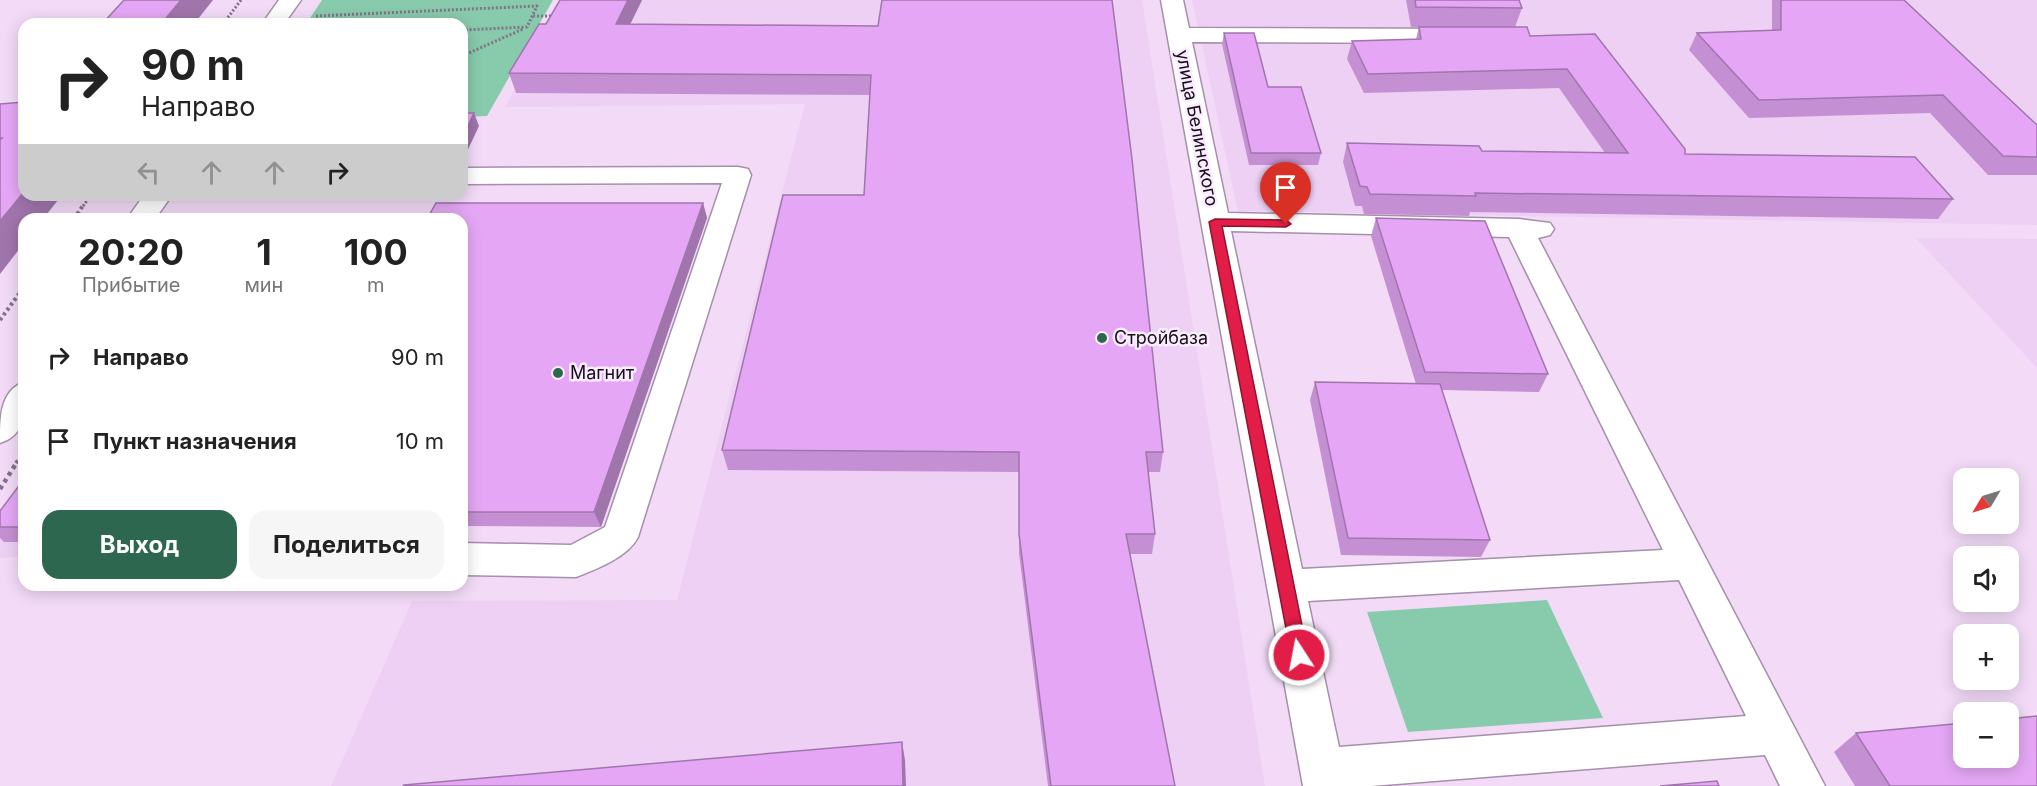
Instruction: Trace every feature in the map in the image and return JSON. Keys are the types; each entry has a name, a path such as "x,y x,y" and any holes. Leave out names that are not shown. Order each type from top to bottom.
{"street":[{"path":"277,18 290,0"},
{"name":"улица Белинского","path":"1172,0 1324,778"},
{"path":"1178,35 1483,36"},
{"path":"468,176 738,175 620,537 576,561 468,559"},
{"path":"1215,222 1532,228 1690,564 1803,786"},
{"path":"0,430 18,403"},
{"path":"1286,586 1690,564"},
{"path":"1324,778 1776,734"}],"path":[{"path":"227,18 242,0"},
{"path":"312,16 537,6 527,27 468,53"},
{"path":"532,16 559,15"},
{"path":"468,30 527,27"},
{"path":"0,320 18,295"},
{"path":"0,489 18,462"}],"shaded area":[{"path":"563,0 1142,0 1265,786 331,786 412,601 677,600 805,104 505,107"},
{"path":"1192,0 2037,0 2037,225 1238,211"},
{"path":"1916,238 2037,239 2037,368"},
{"path":"18,499 18,556 0,558 0,526"}],"green space":[{"path":"322,0 553,0 487,116 468,117 468,18 310,18"},
{"path":"1547,600 1603,718 1408,732 1367,612"}],"building":[{"path":"124,0 181,0 166,18 108,18"},
{"path":"560,0 628,0 616,24 878,26 882,0 1112,0 1132,159 1163,452 1146,452 1155,534 1126,534 1175,786 1051,786 1019,534 1019,452 722,450 783,195 864,195 871,75 509,73 539,24 546,24"},
{"path":"1415,0 1519,0 1522,8 1416,7"},
{"path":"1781,0 1904,0 2037,125 2037,157 2003,156 1943,95 1759,100 1697,33 1781,30"},
{"path":"1419,27 1527,27 1530,36 1595,34 1685,149 1685,154 1915,157 1953,199 1475,193 1476,196 1370,194 1367,187 1360,186 1347,143 1479,146 1482,151 1628,153 1567,69 1368,74 1352,41 1421,39"},
{"path":"1224,33 1254,33 1268,87 1301,87 1321,153 1251,153"},
{"path":"18,102 18,199 0,221 0,140 2,138 0,138 0,104"},
{"path":"468,113 474,113 468,126"},
{"name":"Магнит","path":"436,203 703,203 594,512 468,512 468,213 430,213"},
{"path":"1376,218 1485,221 1548,374 1425,372"},
{"path":"1315,382 1440,384 1490,540 1348,538"},
{"path":"18,487 18,527 0,527 0,511"},
{"path":"2037,716 2037,786 1890,786 1856,733 1953,724 1953,768 2019,768 2019,718"},
{"path":"902,742 903,786 403,786 404,785"},
{"path":"1717,781 1719,786 1660,786"}],"place":[{"name":"Стройбаза","path":"1102,338"},
{"name":"Магнит","path":"558,373"}],"route":[{"path":"1286,224 1215,222 1299,655"}]}
